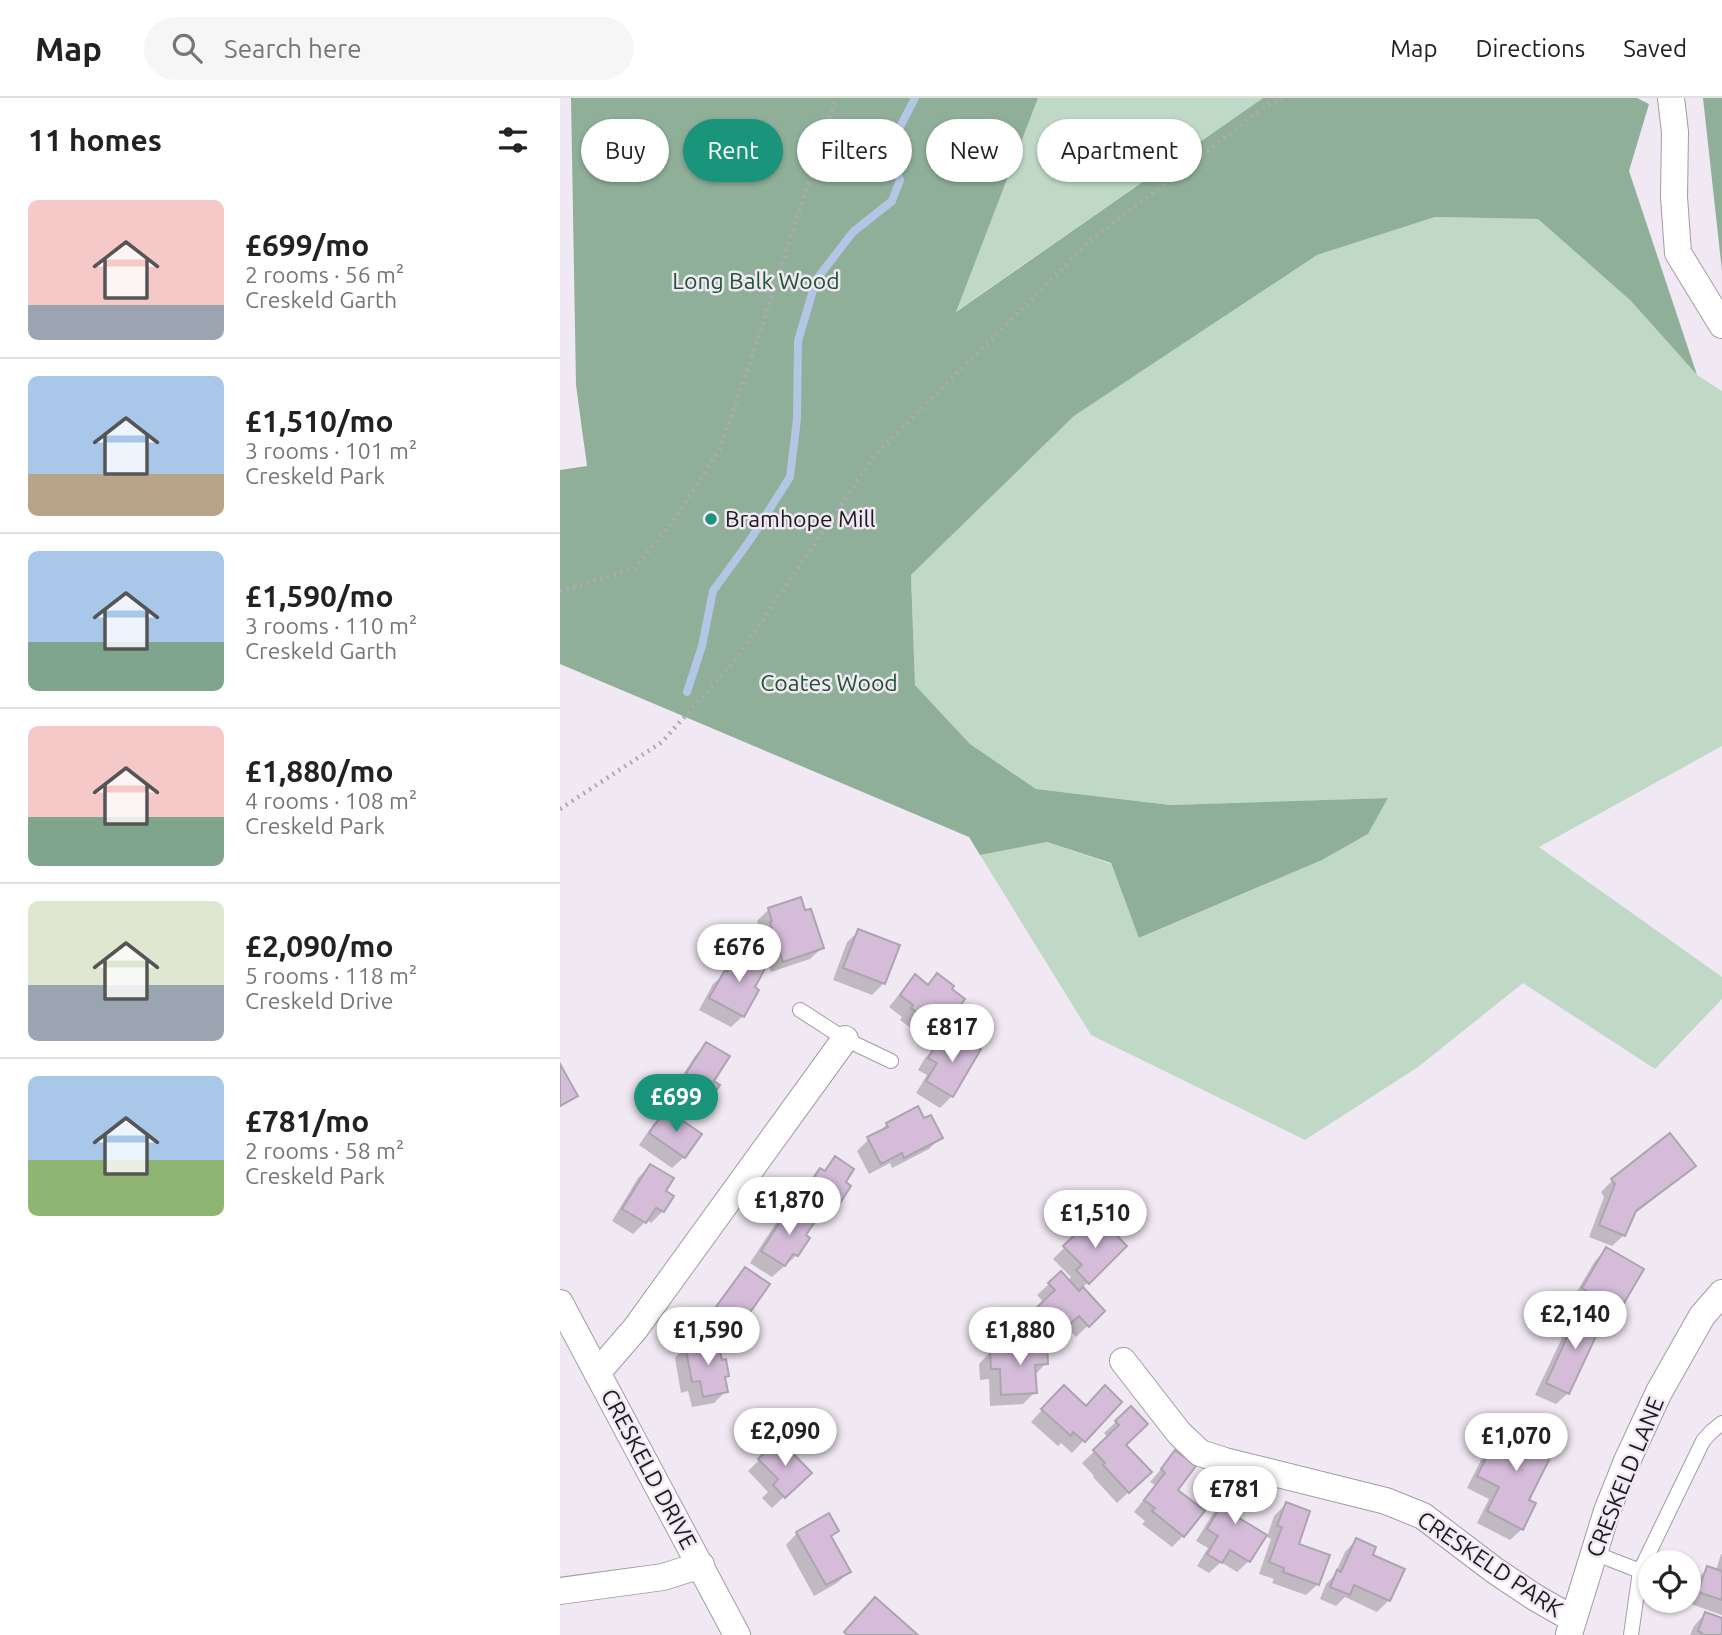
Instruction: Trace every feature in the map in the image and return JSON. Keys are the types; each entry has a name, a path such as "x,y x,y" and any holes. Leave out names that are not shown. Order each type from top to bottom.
{"street":[{"path":"1671,98 1675,132 1674,197 1678,253 1722,325"},
{"path":"597,1373 635,1329 845,1039"},
{"name":"CRESKELD LANE","path":"1571,1627 1607,1511 1658,1392 1702,1315 1722,1293"},
{"name":"CRESKELD DRIVE","path":"560,1303 737,1635"},
{"name":"CRESKELD PARK","path":"1123,1361 1179,1433 1200,1453 1387,1501 1423,1516 1536,1598 1571,1627"},
{"path":"560,1591 663,1577 701,1565"}],"lane":[{"path":"800,1010 845,1039 891,1061"},
{"path":"1650,1550 1703,1441 1722,1423"},
{"path":"1594,1553 1638,1570"},
{"path":"1631,1635 1638,1585"}],"path":[{"path":"560,591 634,569 674,520 721,447 836,98"},
{"path":"560,809 662,742 736,659 875,455 1091,240 1267,105 1284,98"}],"green space":[{"path":"571,98 1038,98 1023,137 1023,119 926,119 926,182 1006,182 956,312 1142,182 1202,182 1202,141 1263,98 1637,98 1649,104 1629,171 1697,375 1631,301 1538,219 1435,217 1317,255 1074,416 911,575 915,685 970,744 1036,789 1170,805 1388,798 1368,834 1322,860 1139,938 1111,863 1047,842 980,855 969,837 560,664 560,470 587,466 576,385"},
{"path":"1038,98 1263,98 1202,140 1202,119 1037,119 1037,182 1142,182 955,312 1005,182 1023,182 1023,137"},
{"path":"1703,98 1722,98 1722,271"},
{"path":"1435,217 1538,219 1631,301 1697,375 1722,391 1722,746 1539,847 1722,977 1722,999 1655,1069 1523,983 1418,1067 1305,1140 1091,1035 980,855 1047,842 1111,864 1140,938 1322,860 1368,834 1388,798 1170,805 1036,789 970,744 915,685 911,575 1074,416 1317,255"}],"building":[{"path":"801,897 805,910 811,909 824,948 783,962 768,908"},
{"path":"858,929 900,945 885,984 843,968"},
{"path":"739,950 767,965 755,987 759,990 744,1017 709,998"},
{"path":"937,973 965,999 954,1015 940,1005 928,1021 900,995 915,974 928,985"},
{"path":"955,1034 981,1049 953,1097 926,1081 937,1063 928,1058 936,1044 945,1050"},
{"path":"706,1042 730,1056 714,1081 720,1085 711,1098 682,1080"},
{"path":"560,1064 578,1096 560,1106"},
{"path":"918,1106 924,1118 931,1115 943,1138 904,1158 902,1153 881,1164 867,1137 888,1127 886,1123"},
{"path":"666,1109 702,1134 685,1158 649,1133"},
{"path":"1670,1133 1696,1166 1636,1211 1625,1236 1599,1225 1615,1184 1611,1179"},
{"path":"835,1156 854,1169 846,1182 851,1186 840,1203 834,1199 828,1209 803,1193 820,1168 825,1171"},
{"path":"650,1164 674,1178 666,1191 674,1196 664,1212 656,1208 646,1223 622,1209"},
{"path":"790,1207 814,1223 806,1235 810,1238 798,1256 793,1254 785,1266 761,1251"},
{"path":"1100,1218 1127,1246 1089,1284 1076,1270 1082,1265 1063,1246 1078,1232 1082,1236"},
{"path":"1606,1247 1644,1269 1620,1310 1582,1288"},
{"path":"745,1267 770,1284 742,1324 716,1307"},
{"path":"1061,1271 1079,1291 1083,1287 1105,1311 1089,1327 1079,1316 1058,1335 1035,1309 1055,1290 1048,1283"},
{"path":"1581,1307 1604,1319 1569,1394 1546,1383"},
{"path":"717,1339 722,1360 726,1359 728,1392 703,1397 700,1381 692,1382 685,1345"},
{"path":"1047,1341 1048,1364 1035,1365 1037,1393 1001,1395 1000,1369 991,1369 990,1350 1016,1349 1016,1343"},
{"path":"1064,1385 1086,1406 1105,1385 1122,1402 1085,1442 1073,1432 1071,1436 1041,1409"},
{"path":"1131,1406 1148,1424 1126,1445 1152,1472 1129,1493 1093,1450 1119,1425 1115,1421"},
{"path":"1511,1421 1557,1444 1529,1500 1536,1503 1523,1530 1487,1511 1499,1487 1477,1476 1492,1446 1497,1449"},
{"path":"779,1439 812,1473 785,1498 773,1485 778,1479 758,1459"},
{"path":"1175,1450 1196,1466 1178,1490 1205,1511 1184,1537 1152,1511 1155,1508 1144,1500 1165,1473 1161,1469"},
{"path":"1232,1478 1255,1492 1239,1518 1267,1535 1250,1562 1230,1550 1222,1563 1207,1554 1218,1536 1207,1529 1224,1500 1220,1498"},
{"path":"1286,1502 1310,1511 1299,1544 1330,1555 1319,1585 1283,1572 1284,1568 1269,1562 1282,1527 1277,1526"},
{"path":"829,1513 839,1531 831,1536 851,1572 826,1585 796,1532"},
{"path":"1356,1538 1376,1547 1373,1555 1405,1569 1390,1601 1354,1585 1350,1595 1330,1587 1337,1570 1341,1572"},
{"path":"1707,1566 1722,1571 1722,1600 1701,1593"},
{"path":"875,1597 918,1635 847,1635 844,1632"},
{"path":"1705,1612 1722,1618 1722,1635 1701,1635 1698,1631"}],"waterway":[{"path":"687,692 702,646 713,591 750,540 790,477 797,419 798,341 816,280 853,232 892,201 900,180 888,150 915,98"}],"place":[{"name":"Bramhope Mill","path":"711,519"}],"park label":[{"name":"Long Balk Wood","path":"756,281"},
{"name":"Coates Wood","path":"829,683"}]}
